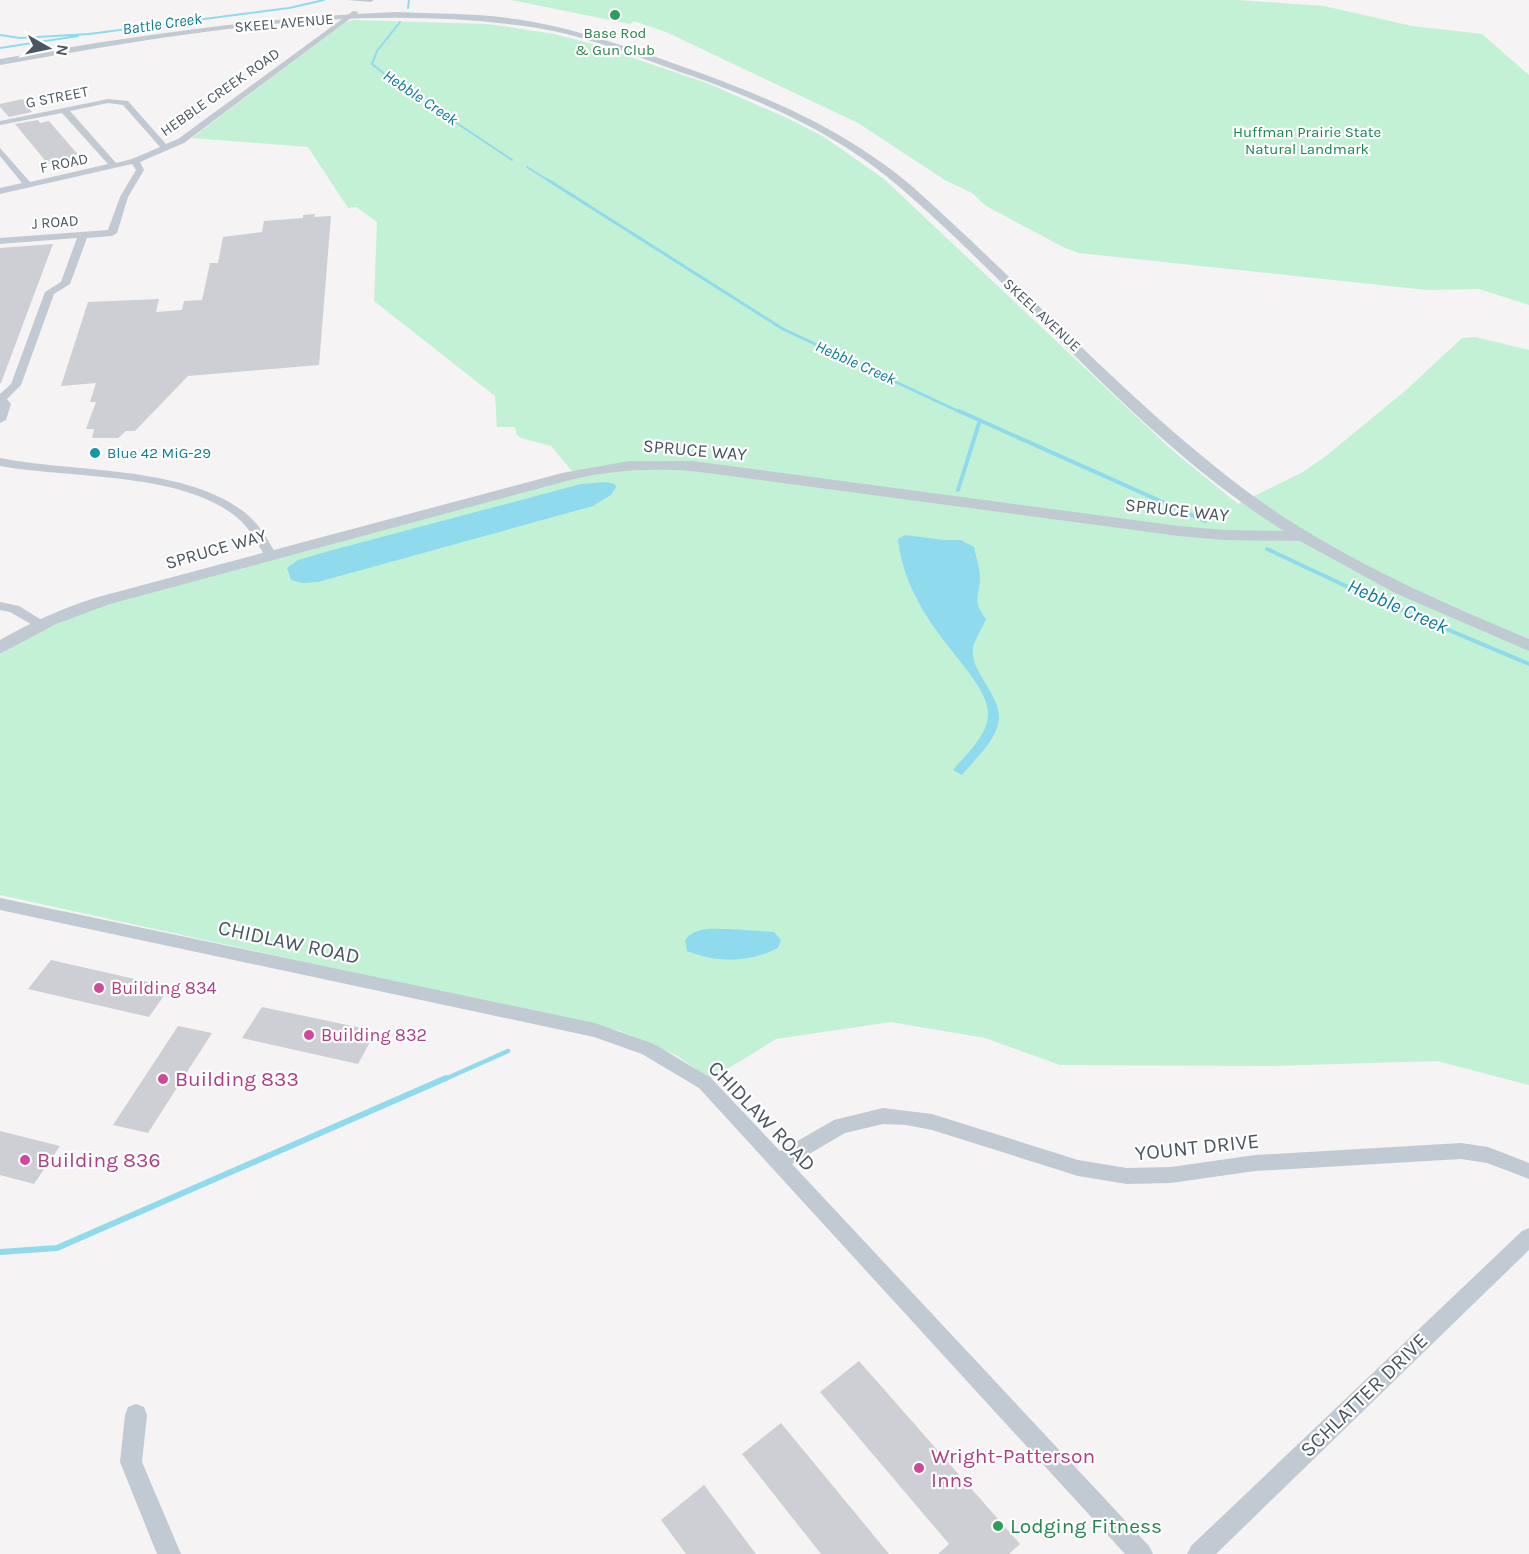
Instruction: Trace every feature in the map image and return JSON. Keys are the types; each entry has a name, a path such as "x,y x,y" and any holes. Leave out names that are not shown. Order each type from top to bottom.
{"street":[{"path":"350,0 370,1"},
{"name":"SKEEL AVENUE","path":"0,67 219,29 352,15"},
{"name":"SKEEL AVENUE","path":"0,62 230,22 352,15 444,18 535,26 587,37 759,98 803,118 886,170 1206,467 1248,500 1344,560 1423,601 1529,646"},
{"name":"HEBBLE CREEK ROAD","path":"135,161 181,141 352,15"},
{"name":"G STREET","path":"0,123 120,101 125,102 166,149"},
{"path":"64,110 114,166"},
{"path":"0,150 28,185"},
{"name":"F ROAD","path":"0,191 135,161"},
{"name":"J ROAD","path":"0,241 112,233 124,197 140,170 135,161"},
{"path":"0,420 5,404 1,397 16,385 50,292 65,284 83,235"},
{"path":"0,462 152,482 212,496 247,519 270,554"},
{"name":"SPRUCE WAY","path":"0,648 41,624 73,610 270,554 603,467 642,463 692,466 1158,529 1224,535 1303,536"},
{"path":"0,606 14,609 41,624"},
{"name":"CHIDLAW ROAD","path":"0,904 595,1030 648,1049 705,1083 1141,1554"},
{"name":"YOUNT DRIVE","path":"778,1162 841,1126 883,1116 906,1117 932,1122 1078,1168 1127,1176 1171,1175 1255,1163 1461,1151 1488,1155 1529,1171"},
{"name":"SCHLATTER DRIVE","path":"1199,1554 1529,1237"},
{"path":"136,1416 131,1462 169,1554"}],"green space":[{"name":"Huffman Prairie State Natural Landmark","path":"511,0 1237,0 1324,6 1412,26 1482,34 1529,75 1529,305 1479,289 1427,290 1079,253 1065,248 986,206 972,193 945,180 858,123 666,32 634,21 630,24"},
{"path":"353,20 488,24 554,34 589,43 707,83 824,137 884,179 1173,451 1238,504 1303,472 1326,456 1405,391 1462,338 1475,337 1529,350 1529,1085 1437,1061 1271,1066 1060,1065 985,1038 891,1022 776,1039 711,1079 676,1055 620,1031 0,895 0,655 44,628 94,608 577,477 551,446 521,438 517,435 515,427 497,427 495,396 374,301 377,222 356,207 348,208 308,147 192,138 344,23"}],"water":[{"path":"606,482 615,484 616,487 611,495 593,506 318,582 302,583 291,580 287,568 298,560 329,551 581,484"},
{"path":"905,535 961,540 974,547 978,562 980,584 977,598 981,612 986,619 975,641 973,653 978,671 998,707 999,717 991,740 962,775 953,770 981,736 985,729 988,712 978,686 939,634 915,596 900,554 898,539"},
{"path":"705,929 774,932 781,940 778,948 745,959 710,958 687,951 685,940 694,932"}],"building":[{"path":"23,99 32,112 9,117 0,107 0,104"},
{"path":"38,120 40,123 49,121 80,157 48,164 15,124"},
{"path":"315,214 314,217 331,216 319,365 188,376 135,431 126,431 118,438 92,438 94,429 86,429 96,402 90,402 96,383 61,386 88,302 159,299 156,312 182,310 184,301 202,300 210,263 218,263 223,237 262,232 264,221 303,218 303,215"},
{"path":"53,244 1,383 0,383 0,248"},
{"name":"Building 834","path":"51,960 170,987 149,1017 28,989"},
{"name":"Building 832","path":"262,1007 376,1031 358,1064 242,1038"},
{"name":"Building 833","path":"178,1026 212,1033 148,1133 113,1125"},
{"name":"Building 836","path":"0,1131 60,1146 34,1184 0,1175"},
{"name":"Wright-Patterson Inns","path":"859,1361 1020,1544 1009,1554 938,1554 949,1544 820,1392"},
{"path":"781,1423 889,1554 821,1554 742,1454"},
{"path":"704,1485 756,1554 686,1554 661,1520"}],"waterway":[{"name":"Battle Creek","path":"0,35 20,38 89,34 289,8 324,0"},
{"name":"Hebble Creek","path":"408,8 409,0"},
{"name":"Hebble Creek","path":"400,22 377,51 372,64 392,80 512,160"},
{"path":"0,48 78,36"},
{"name":"Hebble Creek","path":"527,167 551,182"},
{"name":"Hebble Creek","path":"548,180 783,329 962,413"},
{"name":"Hebble Creek","path":"959,411 980,420"},
{"path":"958,490 980,420"},
{"name":"Hebble Creek","path":"980,420 1205,521"},
{"name":"Hebble Creek","path":"1267,549 1350,588 1529,664"},
{"path":"443,1080 508,1051"},
{"path":"0,1252 57,1248 446,1078"}],"place":[{"name":"Base Rod & Gun Club","path":"615,15"},
{"name":"Blue 42 MiG-29","path":"95,453"},
{"name":"Building 834","path":"99,988"},
{"name":"Building 832","path":"309,1035"},
{"name":"Building 833","path":"163,1079"},
{"name":"Building 836","path":"25,1160"},
{"name":"Wright-Patterson Inns","path":"919,1468"},
{"name":"Lodging Fitness","path":"998,1526"}]}
